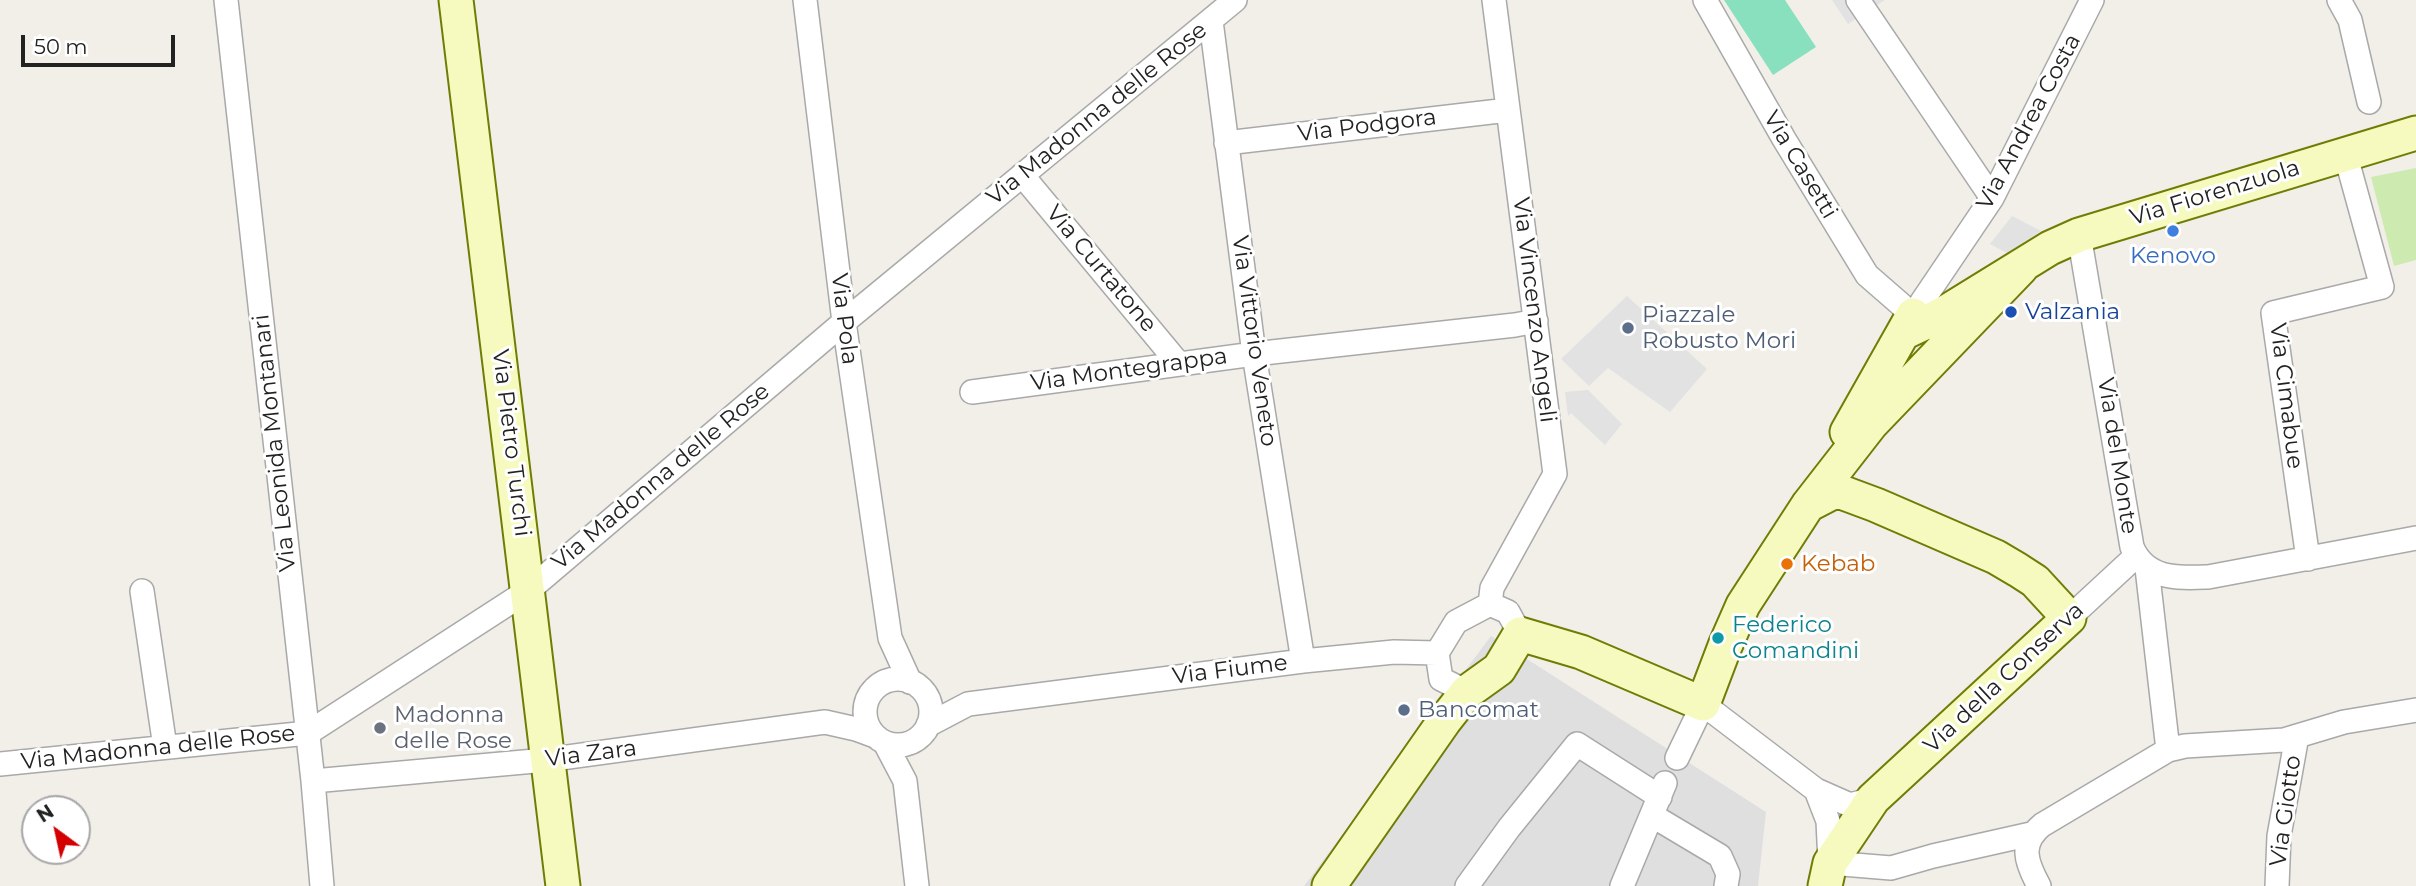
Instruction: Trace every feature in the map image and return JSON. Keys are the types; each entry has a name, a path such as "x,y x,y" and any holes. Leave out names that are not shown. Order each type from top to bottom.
{"street":[{"name":"Via Leonida Montanari","path":"226,0 323,886"},
{"name":"Via Pietro Turchi","path":"456,0 563,886"},
{"name":"Via Pola","path":"805,0 844,322 890,638"},
{"name":"Via Madonna delle Rose","path":"0,764 308,733 529,590 844,322 1235,0"},
{"name":"Via Vincenzo Angeli","path":"1490,604 1492,588 1555,474 1494,0"},
{"name":"Via Casetti","path":"1705,0 1867,275 1920,321"},
{"path":"1858,0 1992,198"},
{"name":"Via Andrea Costa","path":"1920,321 1949,281 1964,243 1992,198 2092,0"},
{"path":"2339,0 2350,20 2369,102"},
{"name":"Via Vittorio Veneto","path":"1210,21 1254,354 1303,661"},
{"name":"Via Podgora","path":"1226,143 1508,110"},
{"name":"Via Fiorenzuola","path":"1920,321 2078,235 2416,133"},
{"name":"Via Cimabue","path":"2308,559 2273,313 2382,287 2345,153"},
{"name":"Via Curtatone","path":"1022,175 1179,364"},
{"name":"Via del Monte","path":"2078,235 2132,547 2141,562 2168,750"},
{"name":"Via Fiorenzuola","path":"1808,505 1871,424 2021,268"},
{"name":"Via Montegrappa","path":"972,392 1254,354 1536,321"},
{"path":"1920,321 1937,357"},
{"path":"1677,758 1703,704 1744,605 1920,321"},
{"path":"1853,446 1862,480 1876,505"},
{"path":"1808,505 1831,493 1841,492 1876,505 1996,557 2035,581 2069,618"},
{"path":"2141,562 2163,575 2182,578 2208,577 2416,538"},
{"name":"Via della Conserva","path":"1828,874 1872,799 2069,618 2141,562"},
{"path":"142,591 165,747"},
{"path":"1467,692 1441,679 1437,653 1456,622 1490,604 1508,612 1520,634 1581,652 1703,704 1816,790 1850,805 1872,799"},
{"path":"1329,886 1467,692 1499,669 1520,634"},
{"path":"890,638 930,704 931,715 905,781"},
{"path":"890,638 865,720 905,781 917,886"},
{"name":"Via Fiume","path":"968,704 1303,661 1394,652 1437,653"},
{"path":"825,722 890,680 968,704"},
{"path":"825,722 856,729 896,746 906,744 968,704"},
{"path":"1816,790 1828,821 1828,874 1891,868 2031,834 2168,750 2185,746 2269,741 2344,722 2416,710"},
{"name":"Via Zara","path":"313,781 546,760 825,722"},
{"name":"Via Giotto","path":"2277,886 2279,836 2297,736"},
{"path":"1467,886 1509,828 1577,744 1659,798 1720,856 1727,874 1726,886"},
{"path":"1622,886 1659,798"},
{"path":"2031,834 2026,848 2028,861 2039,886"}],"shaded area":[{"path":"1832,0 1885,0 1848,24"},
{"path":"2012,216 2041,231 2007,253 1990,244"},
{"name":"Piazzale Robusto Mori","path":"1627,296 1707,369 1670,412 1608,368 1589,386 1561,359"},
{"path":"1588,390 1622,424 1605,445 1571,413 1568,416 1565,392"},
{"path":"1491,636 1766,812 1758,886 1304,886"}],"green space":[{"path":"1724,0 1785,0 1816,47 1773,75"},
{"path":"2416,168 2416,260 2394,266 2371,177"}],"place":[{"name":"Kenovo","path":"2173,231"},
{"name":"Valzania","path":"2011,312"},
{"name":"Piazzale Robusto Mori","path":"1628,328"},
{"name":"Kebab","path":"1787,564"},
{"name":"Federico Comandini","path":"1718,638"},
{"name":"Bancomat","path":"1404,710"},
{"name":"Madonna delle Rose","path":"380,728"}]}
